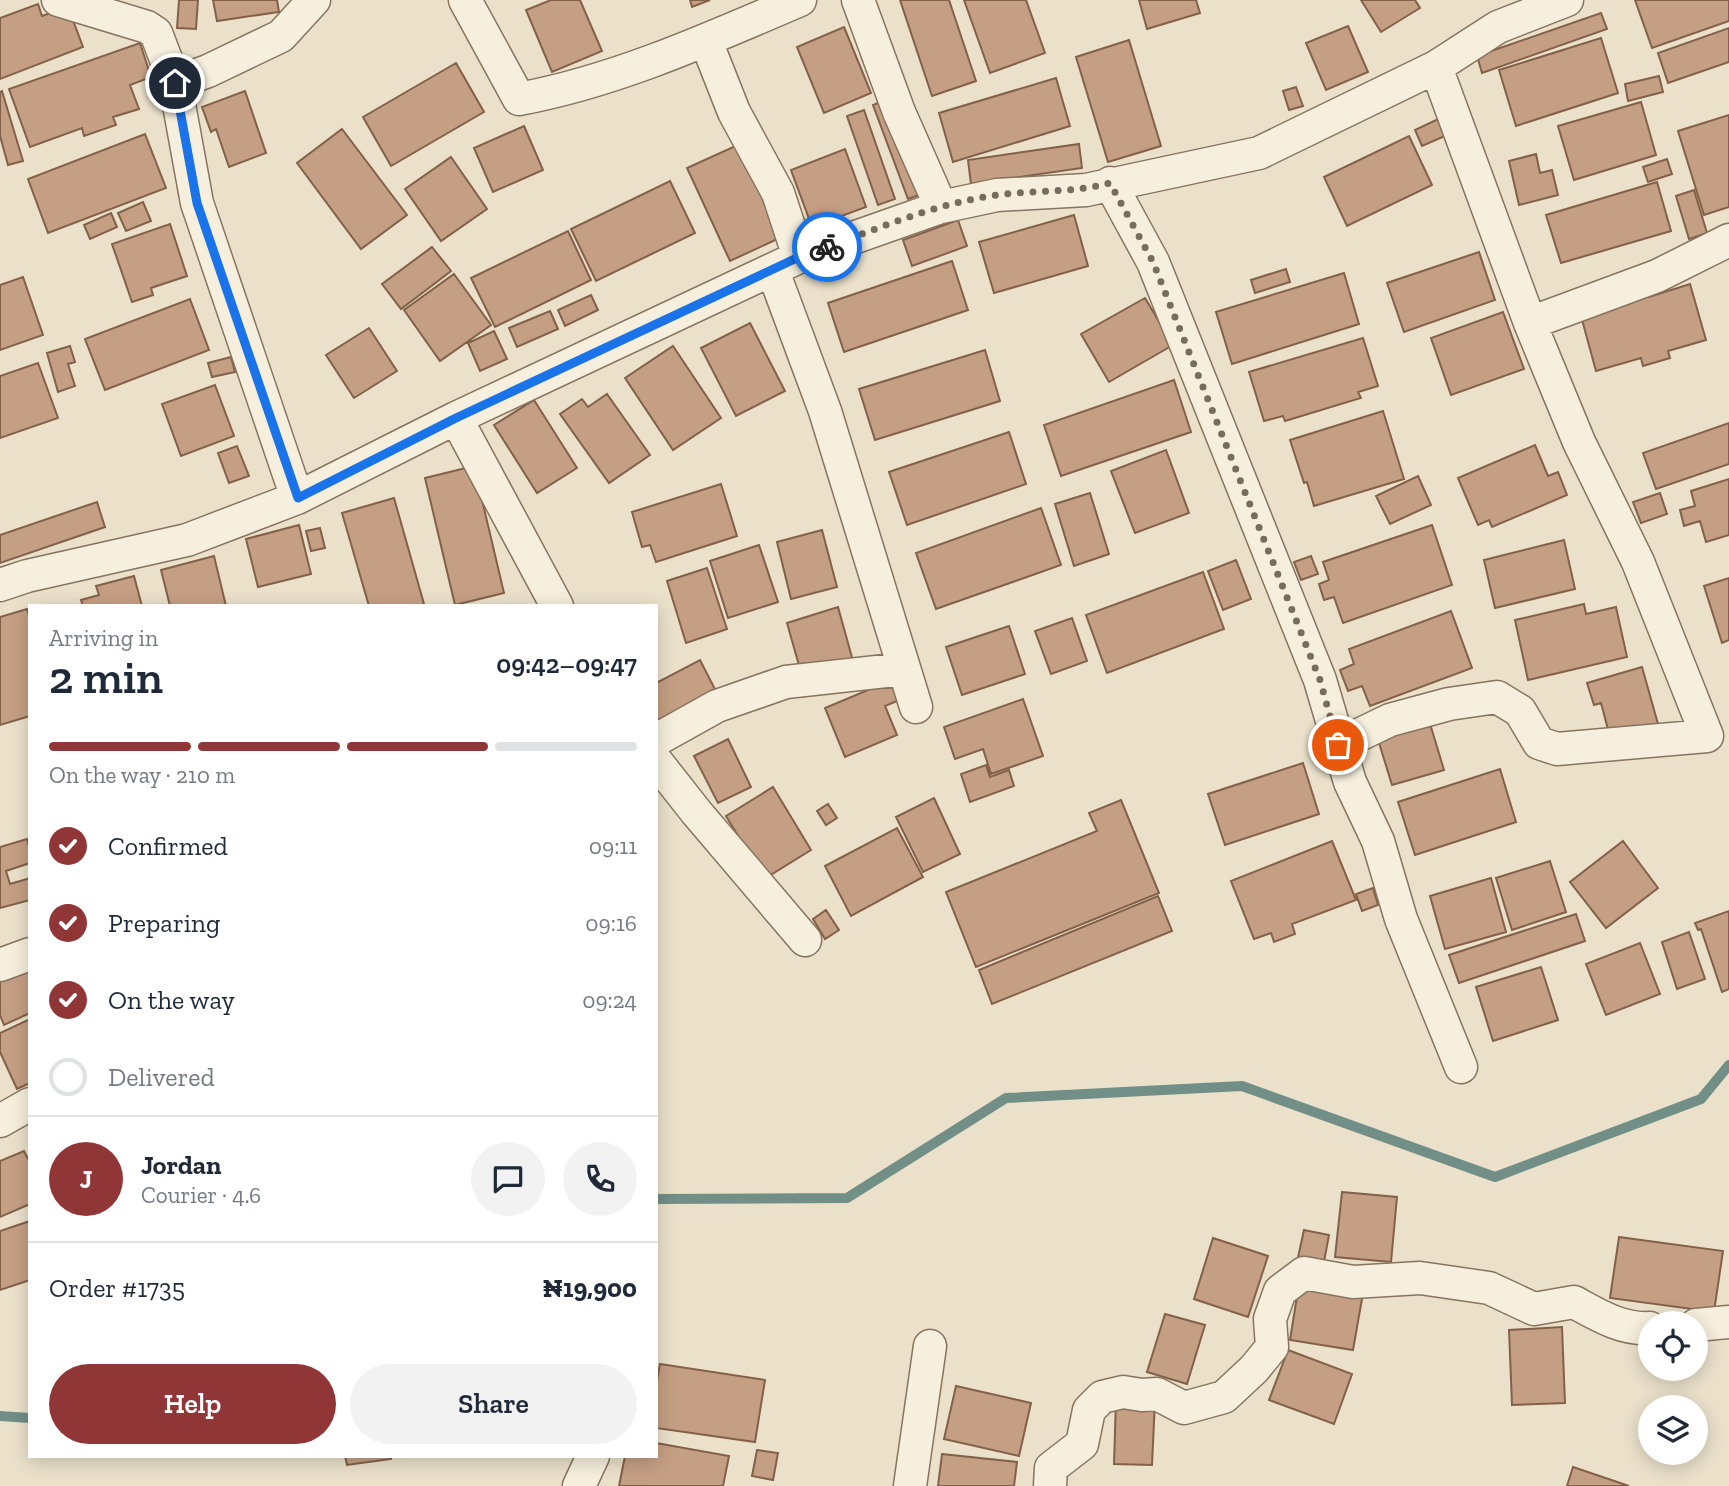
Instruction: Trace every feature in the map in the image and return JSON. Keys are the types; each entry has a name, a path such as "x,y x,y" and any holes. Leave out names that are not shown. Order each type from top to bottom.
{"street":[{"path":"58,0 147,27 156,33 175,83 197,203 298,498"},
{"path":"175,83 219,66 281,36 313,0"},
{"path":"465,0 519,99 563,90 706,41 800,0"},
{"path":"858,0 899,112 941,207"},
{"path":"0,585 27,576 187,541 298,498 456,418 786,264 941,207 997,195 1086,190 1259,153 1436,67 1495,13 1567,0"},
{"path":"706,41 734,112 778,193 786,264 825,411 916,707"},
{"path":"1338,745 1390,720 1449,704 1497,697 1520,711 1539,743 1556,749 1707,736 1638,562 1579,442 1530,323 1436,67"},
{"path":"1110,183 1153,262 1320,680 1350,782 1378,841 1401,919 1461,1067"},
{"path":"1530,323 1657,275 1729,240"},
{"path":"456,418 556,604"},
{"path":"658,739 717,706 786,682 904,669"},
{"path":"658,764 805,940"},
{"path":"0,965 28,955"},
{"path":"0,1121 28,1105"},
{"path":"1050,1486 1051,1468 1082,1444 1089,1410 1102,1397 1123,1392 1157,1394 1184,1408 1224,1397 1254,1369 1272,1347 1270,1319 1280,1291 1304,1273 1353,1282 1420,1278 1489,1288 1534,1309 1574,1301 1604,1319 1638,1329"},
{"path":"1708,1324 1729,1322"},
{"path":"910,1486 930,1346"},
{"path":"579,1486 592,1458"}],"building":[{"path":"179,0 198,0 196,29 177,28"},
{"path":"213,0 277,0 279,12 217,21"},
{"path":"551,0 580,0 602,51 552,72 526,10"},
{"path":"690,0 710,0 692,7"},
{"path":"900,0 949,0 976,81 932,96"},
{"path":"964,0 1026,0 1045,53 990,73"},
{"path":"1139,0 1196,0 1200,13 1147,29"},
{"path":"1361,0 1415,0 1420,8 1381,32"},
{"path":"1635,0 1729,0 1729,21 1652,48"},
{"path":"38,4 42,16 68,7 83,47 0,79 0,18"},
{"path":"1601,13 1607,29 1482,73 1477,56"},
{"path":"1348,26 1368,72 1326,90 1306,43"},
{"path":"844,27 871,93 824,113 797,47"},
{"path":"1729,28 1729,62 1668,83 1658,53"},
{"path":"1601,38 1618,93 1516,126 1499,70"},
{"path":"1129,40 1161,146 1108,162 1076,57"},
{"path":"140,43 151,77 130,85 139,109 113,117 116,125 84,136 82,128 30,147 9,89"},
{"path":"456,63 484,112 391,166 363,117"},
{"path":"1659,76 1663,92 1628,101 1625,84"},
{"path":"1056,78 1070,126 953,162 939,113"},
{"path":"1296,87 1303,106 1289,110 1283,91"},
{"path":"2,91 23,161 8,165 0,136"},
{"path":"245,91 266,153 229,167 216,129 211,132 202,107"},
{"path":"889,98 924,193 908,199 873,105"},
{"path":"1641,102 1656,155 1574,180 1558,126"},
{"path":"864,110 895,199 878,205 847,116"},
{"path":"1729,115 1729,207 1704,215 1678,131"},
{"path":"1438,119 1445,136 1422,146 1415,130"},
{"path":"524,126 543,170 493,192 474,148"},
{"path":"342,129 407,215 361,249 297,163"},
{"path":"145,134 166,188 48,233 28,179"},
{"path":"1409,136 1432,185 1347,226 1324,177"},
{"path":"742,143 784,236 730,261 687,168"},
{"path":"1079,144 1082,168 971,184 968,160"},
{"path":"845,149 866,207 812,227 791,170"},
{"path":"1536,154 1540,173 1552,170 1558,195 1519,205 1509,161"},
{"path":"451,157 487,209 441,241 405,189"},
{"path":"1667,159 1672,174 1648,182 1643,167"},
{"path":"670,181 695,233 596,281 571,229"},
{"path":"1657,182 1671,231 1561,263 1546,215"},
{"path":"1694,190 1707,233 1689,239 1676,196"},
{"path":"143,202 151,221 126,231 118,213"},
{"path":"111,213 117,227 90,239 84,225"},
{"path":"1074,215 1088,266 994,293 979,242"},
{"path":"958,220 967,246 912,266 903,240"},
{"path":"170,224 187,276 151,288 153,295 132,302 112,244"},
{"path":"568,231 591,280 495,327 471,278"},
{"path":"432,247 451,271 401,309 382,284"},
{"path":"1479,252 1495,300 1404,332 1387,283"},
{"path":"952,261 968,310 844,352 828,303"},
{"path":"1286,269 1290,282 1255,293 1251,280"},
{"path":"1344,273 1359,324 1232,364 1216,312"},
{"path":"454,274 491,325 440,361 404,310"},
{"path":"23,277 43,335 0,350 0,285"},
{"path":"1690,284 1706,340 1668,351 1670,358 1643,366 1641,358 1596,371 1581,316 1648,292 1649,297"},
{"path":"591,295 598,310 565,326 558,310"},
{"path":"1145,298 1173,345 1109,382 1081,334"},
{"path":"190,299 209,350 105,390 85,339"},
{"path":"550,311 558,329 517,347 509,328"},
{"path":"1503,312 1524,369 1451,395 1431,338"},
{"path":"750,323 785,391 736,416 701,348"},
{"path":"369,328 397,371 354,398 326,355"},
{"path":"494,331 507,359 480,371 468,343"},
{"path":"1363,338 1378,386 1358,392 1361,398 1285,421 1283,416 1264,421 1249,372"},
{"path":"70,346 75,362 68,364 75,386 58,392 47,353"},
{"path":"673,346 721,418 673,450 625,378"},
{"path":"985,350 1000,401 875,440 859,389"},
{"path":"231,357 235,372 212,377 208,363"},
{"path":"38,363 58,418 0,438 0,376"},
{"path":"1174,380 1191,432 1061,476 1044,425"},
{"path":"215,385 234,436 181,456 162,404"},
{"path":"607,394 650,455 609,483 560,414 582,399 588,407"},
{"path":"534,400 577,468 537,493 494,425"},
{"path":"1383,411 1404,479 1314,506 1290,440"},
{"path":"1729,423 1729,464 1656,489 1643,453"},
{"path":"1009,432 1026,484 907,525 889,472"},
{"path":"1535,445 1548,476 1558,472 1567,495 1492,527 1489,520 1478,525 1458,478"},
{"path":"237,446 249,476 229,483 218,453"},
{"path":"1166,450 1189,513 1135,533 1111,471"},
{"path":"474,466 504,593 455,604 425,478"},
{"path":"1418,476 1431,505 1390,524 1376,496"},
{"path":"1729,479 1729,535 1706,542 1700,521 1684,526 1680,510 1695,506 1691,491"},
{"path":"721,484 737,536 656,562 650,545 642,547 632,512"},
{"path":"1090,493 1109,554 1074,566 1055,504"},
{"path":"1660,493 1667,514 1641,523 1633,502"},
{"path":"394,498 424,604 368,604 342,513"},
{"path":"97,502 105,527 0,563 0,535"},
{"path":"1041,508 1061,565 936,609 916,553"},
{"path":"299,525 311,574 258,587 246,539"},
{"path":"1432,525 1452,585 1343,623 1334,597 1324,600 1319,584 1329,580 1323,562"},
{"path":"320,528 325,548 311,551 306,531"},
{"path":"822,530 837,587 791,599 777,542"},
{"path":"1564,540 1575,589 1495,608 1484,560"},
{"path":"759,545 778,602 728,618 710,561"},
{"path":"214,556 226,604 170,604 161,570"},
{"path":"1311,556 1318,574 1301,580 1294,562"},
{"path":"1236,560 1251,599 1223,610 1208,571"},
{"path":"707,568 727,629 686,643 667,581"},
{"path":"1203,572 1224,629 1107,673 1086,615"},
{"path":"134,576 141,604 82,604 81,600 99,595 96,586"},
{"path":"1729,578 1729,640 1722,643 1704,586"},
{"path":"1584,604 1586,614 1616,607 1627,657 1528,680 1515,620"},
{"path":"838,607 853,661 802,676 787,623"},
{"path":"27,609 28,612 28,717 0,725 0,617"},
{"path":"1451,611 1472,668 1370,706 1362,686 1348,691 1340,670 1354,664 1349,649"},
{"path":"1072,618 1087,661 1051,674 1035,631"},
{"path":"1009,626 1025,674 962,695 946,647"},
{"path":"700,660 720,699 663,729 658,720 658,682"},
{"path":"1642,667 1658,724 1610,737 1601,703 1594,705 1587,683"},
{"path":"894,679 902,699 885,706 897,735 845,757 825,708"},
{"path":"1023,699 1043,756 991,774 983,749 955,759 944,727"},
{"path":"1428,717 1444,770 1392,785 1376,733"},
{"path":"728,739 751,787 718,803 694,756"},
{"path":"1303,763 1319,814 1225,845 1208,794"},
{"path":"986,765 990,777 1009,770 1014,786 970,802 961,774"},
{"path":"1500,769 1516,822 1415,855 1398,802"},
{"path":"773,787 811,850 764,879 726,816"},
{"path":"934,798 960,854 923,872 896,817"},
{"path":"1121,800 1159,893 976,967 946,892 1097,831 1089,813"},
{"path":"828,804 837,818 826,825 817,811"},
{"path":"897,828 923,877 851,916 825,866"},
{"path":"27,839 28,843 28,864 6,871 10,884 28,879 28,901 0,908 0,847"},
{"path":"1332,841 1356,900 1292,924 1295,934 1274,942 1271,933 1254,939 1231,881"},
{"path":"1623,841 1658,888 1606,928 1570,882"},
{"path":"1550,861 1566,912 1512,930 1496,878"},
{"path":"1491,878 1506,932 1445,949 1430,896"},
{"path":"1373,888 1378,905 1362,911 1356,894"},
{"path":"1158,896 1172,931 992,1004 979,970"},
{"path":"826,910 839,930 825,939 813,919"},
{"path":"1729,911 1729,989 1722,992 1701,929 1698,930 1695,923"},
{"path":"1576,914 1585,941 1459,983 1449,955"},
{"path":"1689,932 1705,979 1677,989 1662,942"},
{"path":"1640,943 1660,994 1606,1015 1586,964"},
{"path":"28,963 28,1014 4,1025 0,1015 0,977"},
{"path":"1541,967 1558,1020 1493,1041 1476,987"},
{"path":"28,1020 28,1084 17,1089 0,1052 0,1033"},
{"path":"24,1151 28,1159 28,1205 0,1217 0,1161"},
{"path":"1342,1192 1397,1197 1391,1262 1335,1257"},
{"path":"28,1222 28,1281 0,1290 0,1231"},
{"path":"1304,1230 1329,1235 1323,1267 1297,1262"},
{"path":"1619,1237 1723,1251 1714,1312 1610,1298"},
{"path":"1213,1238 1268,1256 1248,1317 1194,1299"},
{"path":"1299,1284 1363,1293 1353,1350 1290,1340"},
{"path":"1165,1314 1205,1325 1187,1384 1147,1372"},
{"path":"1562,1327 1565,1403 1512,1405 1509,1330"},
{"path":"1288,1350 1352,1374 1334,1424 1269,1400"},
{"path":"660,1364 765,1380 755,1442 658,1428"},
{"path":"956,1386 1031,1403 1019,1456 944,1439"},
{"path":"1116,1399 1155,1400 1152,1465 1114,1464"},
{"path":"658,1443 729,1456 723,1486 619,1486 625,1458 658,1458"},
{"path":"757,1450 778,1453 773,1480 752,1476"},
{"path":"942,1454 1017,1462 1014,1486 938,1486"},
{"path":"345,1458 391,1459 347,1465"},
{"path":"1573,1467 1629,1486 1567,1486"}],"waterway":[{"path":"658,1199 847,1198 1006,1098 1242,1086 1495,1177 1701,1099 1729,1065"},
{"path":"0,1416 28,1418"}],"way so far":[{"path":"827,247 941,207 997,195 1086,190 1110,183 1153,262 1320,680 1338,745"}],"route":[{"path":"175,83 197,203 298,498 456,418 626,337 799,257 827,247"}]}
